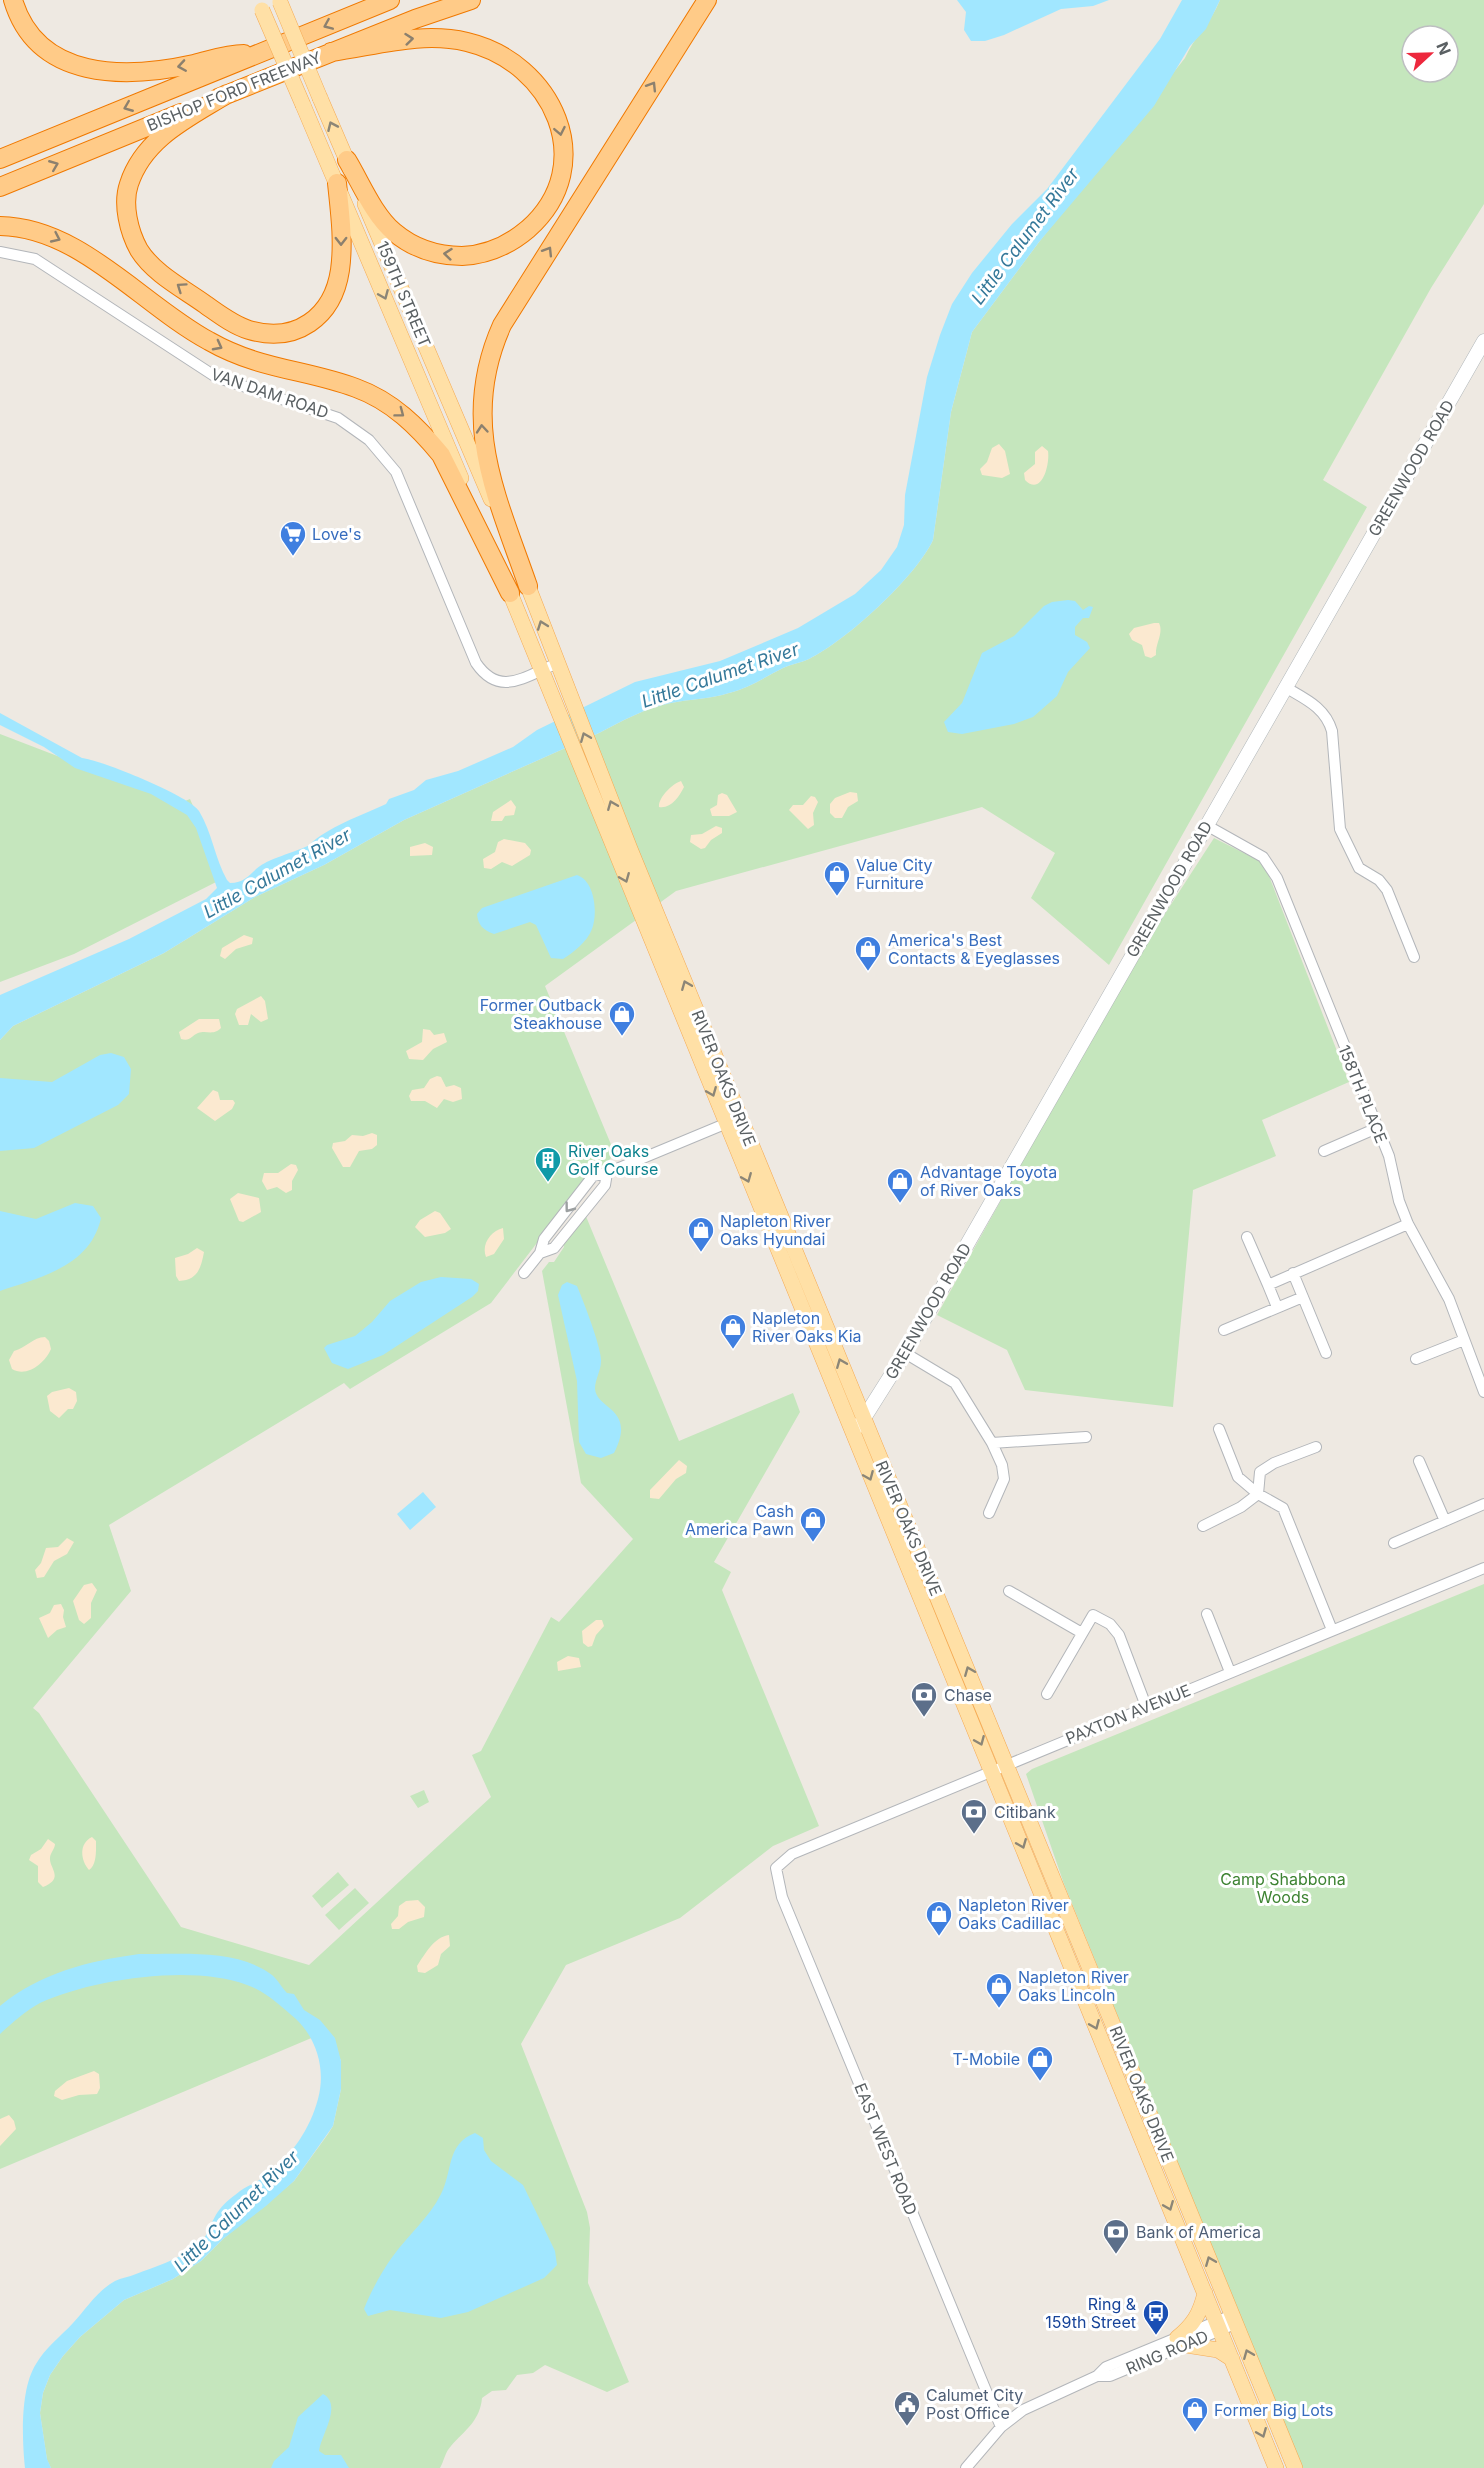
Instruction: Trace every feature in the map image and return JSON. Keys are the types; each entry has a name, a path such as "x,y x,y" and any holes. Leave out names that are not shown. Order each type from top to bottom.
{"highway":[{"path":"13,0 34,38 49,52 69,64 92,70 141,72 194,64 227,54 260,54"},
{"name":"BISHOP FORD FREEWAY","path":"0,188 331,52 471,0"},
{"path":"528,586 496,494 484,447 481,412 486,362 502,325 707,0"},
{"name":"BISHOP FORD FREEWAY","path":"0,159 386,1"},
{"path":"331,52 416,38 446,38 484,47 519,65 532,77 552,104 562,136 562,170 547,208 519,237 501,247 470,255 435,253 394,232 383,221 347,160"},
{"path":"227,94 156,140 139,161 128,187 126,206 139,250 170,280 247,330 282,335 310,324 329,303 340,270 342,240 337,183"},
{"path":"0,226 31,229 67,243 182,325 230,353 273,368 357,388 397,410 425,436 441,455 510,593"}],"main road":[{"name":"159TH STREET","path":"280,1 528,586"},
{"name":"159TH STREET","path":"260,5 510,593"},
{"name":"RIVER OAKS DRIVE","path":"528,586 556,664 740,1117 1295,2468"},
{"name":"RIVER OAKS DRIVE","path":"510,593 853,1436 993,1770 1276,2468"},
{"path":"1204,2294 1201,2310 1181,2342 1218,2350 1232,2359"}],"street":[{"name":"VAN DAM ROAD","path":"0,252 35,259 216,377 306,405 351,425 384,455 396,472 476,663 484,674 493,681 505,682 556,664"},
{"name":"GREENWOOD ROAD","path":"853,1436 905,1353 1484,341"},
{"path":"1285,687 1319,708 1328,717 1332,731 1340,829 1359,868 1379,880 1387,890 1414,957"},
{"name":"158TH PLACE","path":"1206,825 1263,857 1270,866 1389,1156 1399,1202 1408,1224 1449,1299 1484,1392"},
{"path":"524,1273 540,1253 544,1239 593,1176 607,1173 740,1117"},
{"path":"1324,1151 1377,1128"},
{"path":"1268,1285 1408,1224"},
{"path":"1247,1237 1277,1307"},
{"path":"1293,1274 1326,1353"},
{"path":"1224,1330 1303,1297"},
{"path":"1416,1359 1464,1340"},
{"path":"905,1353 954,1383 992,1443 1002,1465 1004,1479 989,1513"},
{"path":"1219,1429 1239,1477 1258,1494 1283,1508 1332,1630"},
{"path":"992,1443 1086,1437"},
{"path":"1203,1526 1241,1507 1258,1494 1260,1472 1274,1463 1316,1447"},
{"path":"1419,1461 1445,1521"},
{"path":"1394,1543 1484,1504"},
{"name":"PAXTON AVENUE","path":"776,1868 792,1854 1484,1568"},
{"path":"1009,1591 1082,1633"},
{"path":"1207,1614 1230,1672"},
{"path":"1047,1694 1093,1615 1110,1624 1119,1635 1146,1706"},
{"name":"EAST WEST ROAD","path":"776,1868 782,1897 1001,2427"},
{"name":"RING ROAD","path":"966,2468 1001,2427 1038,2402 1097,2376 1106,2367 1181,2342 1234,2319"}],"green space":[{"path":"1220,0 1484,0 1484,204 1431,288 1323,480 1367,507 1109,965 1031,898 1055,853 982,807 676,891 545,986 615,1154 572,1197 491,1303 350,1389 344,1383 109,1525 131,1591 33,1708 39,1713 181,1927 309,1965 491,1797 472,1755 481,1751 551,1617 559,1622 633,1539 581,1483 542,1271 549,1262 554,1262 564,1247 563,1243 585,1214 679,1441 793,1393 800,1412 714,1562 731,1572 722,1590 819,1826 773,1846 680,1918 566,1965 521,2044 587,2212 590,2228 588,2283 629,2382 607,2392 545,2365 533,2373 517,2375 506,2390 492,2391 482,2398 475,2419 449,2448 440,2468 51,2468 47,2460 40,2413 43,2393 50,2375 63,2356 80,2337 124,2300 173,2279 201,2261 223,2239 294,2181 333,2126 341,2089 341,2061 328,2031 0,2169 0,1040 13,1026 164,953 255,897 324,865 404,820 643,712 661,705 715,697 736,691 783,668 809,659 842,638 879,607 911,572 933,540 951,412 972,332 1039,242 1185,58"},
{"path":"299,524 303,532 288,538 284,530"},
{"path":"0,734 180,803 190,799 224,878 74,954 0,982"},
{"path":"1214,838 1264,863 1349,1082 1262,1120 1276,1156 1193,1190 1173,1407 1025,1390 1007,1350 937,1315 1135,960"},
{"name":"Camp Shabbona Woods","path":"1484,1584 1484,2468 1302,2468 1064,1884 1026,1774 1032,1769"},
{"path":"424,1790 429,1802 418,1808 410,1796"},
{"path":"338,1872 349,1885 322,1908 312,1896"},
{"path":"355,1888 369,1903 339,1930 325,1915"}],"sand":[{"path":"999,444 1005,451 1010,474 1002,478 982,475 980,469 987,462 992,448"},
{"path":"1042,446 1048,451 1048,463 1044,477 1040,482 1031,484 1025,480 1024,473 1035,464 1035,452"},
{"path":"1159,623 1160,631 1156,655 1151,658 1145,656 1142,645 1132,640 1129,634 1134,628"},
{"path":"681,781 684,787 677,798 667,806 659,807 666,792"},
{"path":"850,792 857,793 858,801 848,807 842,818 835,818 830,813 830,804 835,798"},
{"path":"722,793 727,795 737,812 729,816 712,816 710,809 717,805 718,795"},
{"path":"811,796 815,797 818,802 813,813 814,825 808,829 789,810 793,805 803,805"},
{"path":"511,800 516,807 514,815 505,816 502,821 491,821 493,812"},
{"path":"716,826 722,828 722,833 711,840 705,848 701,849 690,842 691,835 702,834"},
{"path":"504,839 525,843 531,850 530,855 512,866 502,862 491,869 484,868 483,859 495,852 498,842"},
{"path":"425,843 433,847 432,855 410,856 410,847"},
{"path":"244,935 253,938 252,944 236,949 225,959 220,956 222,948"},
{"path":"261,996 265,1001 268,1019 261,1022 251,1014 248,1025 239,1025 235,1014 237,1009"},
{"path":"199,1019 219,1019 221,1028 215,1032 201,1032 188,1039 181,1039 179,1032"},
{"path":"423,1029 430,1030 434,1035 444,1033 447,1042 433,1049 423,1060 409,1059 406,1051 422,1042"},
{"path":"441,1077 446,1087 454,1085 461,1088 462,1099 453,1102 444,1099 437,1108 425,1101 411,1101 409,1096 412,1090 424,1088 430,1079"},
{"path":"213,1090 218,1092 220,1100 233,1100 235,1103 232,1109 215,1121 197,1108"},
{"path":"372,1133 377,1135 377,1145 372,1149 359,1151 350,1167 343,1167 332,1148 333,1143 345,1141 352,1135 363,1136"},
{"path":"291,1164 296,1165 298,1170 292,1181 292,1190 286,1193 277,1187 267,1190 262,1181 264,1173 278,1173"},
{"path":"238,1193 259,1198 261,1212 243,1222 239,1221 230,1199"},
{"path":"435,1211 440,1213 451,1229 445,1233 425,1237 415,1227 420,1220"},
{"path":"503,1228 504,1239 494,1254 486,1257 485,1247 488,1239"},
{"path":"197,1248 204,1252 198,1272 190,1278 179,1281 176,1276 175,1258"},
{"path":"45,1337 51,1349 40,1364 24,1372 12,1369 9,1360 14,1351"},
{"path":"69,1388 76,1392 77,1401 73,1409 68,1409 59,1418 50,1411 47,1396 52,1392"},
{"path":"679,1460 687,1466 686,1473 676,1479 659,1499 650,1498 650,1490"},
{"path":"67,1538 74,1542 67,1554 54,1561 44,1577 37,1578 35,1570 41,1563 46,1548 58,1547"},
{"path":"92,1583 97,1590 91,1603 91,1618 84,1624 79,1620 73,1601 84,1585"},
{"path":"61,1604 66,1627 57,1630 48,1638 39,1618 50,1613 54,1605"},
{"path":"596,1620 602,1620 604,1626 596,1635 592,1646 588,1647 583,1643 582,1631"},
{"path":"568,1656 579,1658 581,1667 558,1671 557,1662"},
{"path":"92,1837 96,1841 96,1853 95,1861 89,1870 82,1852 85,1843"},
{"path":"48,1839 55,1844 50,1862 55,1877 50,1884 43,1887 38,1882 38,1866 29,1860 31,1855 41,1849"},
{"path":"418,1900 425,1907 424,1917 408,1922 399,1929 392,1929 391,1924 398,1916 399,1906 406,1901"},
{"path":"449,1935 450,1946 441,1954 438,1965 425,1973 418,1972 417,1966 430,1947 439,1939"},
{"path":"94,2071 99,2074 100,2088 97,2094 79,2095 62,2100 54,2096 55,2091 67,2081"},
{"path":"9,2115 16,2129 0,2146 0,2119"}],"water":[{"path":"957,0 1109,0 1093,6 1061,9 1004,35 985,41 971,41 964,30 966,12"},
{"name":"Little Calumet River","path":"1182,0 1220,0 1206,29 1190,46 1154,106 1039,242 972,332 951,412 933,540 911,572 860,623 825,650 757,682 715,697 661,705 643,712 404,820 324,865 255,897 164,953 13,1026 0,1040 0,995 129,939 206,899 217,888 196,828 187,815 151,794 75,768 44,747 0,725 0,713 82,758 144,780 192,804 203,819 219,863 230,883 245,879 265,863 307,846 335,827 386,804 389,799 414,790 426,780 458,771 513,747 537,730 635,682 720,661 798,628 855,594 881,570 897,547 904,525 905,495 927,377 952,304 972,273 1012,224 1047,189 1160,39"},
{"path":"1075,601 1083,610 1089,606 1093,607 1089,618 1083,618 1075,627 1075,635 1087,642 1090,648 1068,672 1057,696 1033,717 1014,724 962,734 948,732 944,722 962,703 982,653 1014,636 1044,606 1052,602"},
{"path":"577,875 588,884 594,898 594,922 584,942 563,959 551,958 536,925 530,922 494,934 480,924 477,914 482,908"},
{"path":"111,1053 124,1057 131,1069 129,1094 118,1105 34,1148 0,1151 0,1078 52,1082 100,1055"},
{"path":"75,1203 93,1206 101,1218 95,1235 86,1248 75,1259 47,1275 0,1291 0,1211 36,1219"},
{"path":"441,1277 471,1279 479,1284 478,1291 383,1355 348,1369 332,1363 324,1348 327,1345 355,1336 372,1322 390,1301 421,1282"},
{"path":"567,1282 577,1286 599,1346 601,1361 595,1385 597,1396 614,1412 621,1427 620,1438 614,1453 601,1458 586,1454 579,1442 577,1381 558,1295 562,1285"},
{"path":"423,1492 436,1507 410,1530 397,1514"},
{"name":"Little Calumet River","path":"139,1954 208,1955 242,1960 272,1975 287,1993 294,1994 304,2010 320,2020 335,2038 341,2061 341,2089 333,2126 294,2181 223,2239 201,2261 173,2279 124,2300 80,2337 50,2375 43,2393 40,2413 47,2459 51,2468 25,2468 23,2414 27,2387 36,2364 44,2353 109,2285 172,2260 197,2246 224,2204 240,2191 262,2179 292,2150 305,2131 318,2099 321,2077 318,2056 303,2027 260,1991 225,1979 171,1975 114,1981 87,1987 40,2003 24,2013 0,2034 0,2006 31,1985 65,1970 101,1960"},
{"path":"475,2133 483,2138 484,2150 491,2161 523,2185 555,2251 557,2265 544,2278 468,2312 441,2318 390,2310 368,2316 364,2309 381,2275 393,2256 436,2203 445,2185 459,2144"},
{"path":"323,2394 329,2399 331,2413 319,2451 325,2455 341,2455 349,2468 271,2468 274,2461 289,2447 298,2417"}],"place":[{"name":"Love's","path":"293,557"},
{"name":"Value City Furniture","path":"837,897"},
{"name":"America's Best Contacts & Eyeglasses","path":"868,972"},
{"name":"Former Outback Steakhouse","path":"622,1037"},
{"name":"River Oaks Golf Course","path":"548,1183"},
{"name":"Advantage Toyota of River Oaks","path":"900,1204"},
{"name":"Napleton River Oaks Hyundai","path":"701,1253"},
{"name":"Napleton River Oaks Kia","path":"733,1350"},
{"name":"Cash America Pawn","path":"813,1543"},
{"name":"Chase","path":"924,1718"},
{"name":"Citibank","path":"974,1835"},
{"name":"Napleton River Oaks Cadillac","path":"939,1937"},
{"name":"Napleton River Oaks Lincoln","path":"999,2009"},
{"name":"T-Mobile","path":"1040,2082"},
{"name":"Bank of America","path":"1116,2255"},
{"name":"Ring & 159th Street","path":"1156,2336"},
{"name":"Calumet City Post Office","path":"907,2427"},
{"name":"Former Big Lots","path":"1195,2433"}]}
